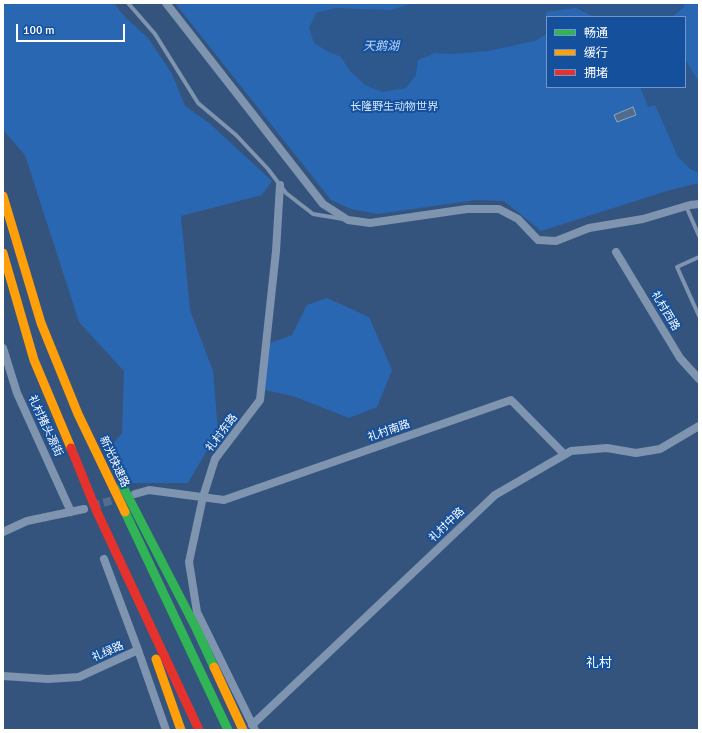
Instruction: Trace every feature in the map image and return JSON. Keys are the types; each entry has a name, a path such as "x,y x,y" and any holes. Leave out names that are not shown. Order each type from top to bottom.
{"highway":[{"name":"新光快速路","path":"3,196 41,323 62,373 88,434 228,730"},
{"path":"3,253 34,360 126,578 198,730"},
{"path":"62,373 196,628 243,730"},
{"path":"126,578 181,730"}],"street":[{"path":"166,3 323,204 348,220 370,223 467,209 499,209 518,219 538,240 556,241 589,228 643,219 686,206 699,204"},
{"name":"礼村东路","path":"253,728 197,612 188,562 203,497 215,459 260,400 276,250 280,185"},
{"name":"礼村西路","path":"616,252 680,358 699,379"},
{"name":"礼村猪头源街","path":"3,348 17,393 71,512"},
{"name":"礼村南路","path":"203,497 224,500 511,400 564,454"},
{"name":"礼村中路","path":"253,728 495,495 571,451 607,448 636,453 660,449 699,426"},
{"path":"135,494 148,490 203,497"},
{"path":"3,532 27,521 84,509"},
{"path":"104,559 138,650"},
{"name":"礼绿路","path":"3,676 48,679 79,677 138,650 166,730"}],"lane":[{"path":"128,3 155,34 198,103 236,135 268,169 286,193 313,214 348,220"},
{"path":"686,206 699,236"},
{"path":"699,257 677,267 699,316"}],"green space":[{"path":"3,3 114,3 124,16 148,38 172,74 185,106 209,123 272,181 262,195 181,216 190,310 213,371 218,431 188,483 133,483 112,445 122,433 124,371 79,322 25,155 3,130"},
{"name":"长隆野生动物世界","path":"175,3 699,3 699,183 670,190 541,231 504,201 475,200 378,214 351,209 331,200"},
{"path":"327,298 369,317 392,370 377,407 349,418 293,396 265,390 268,344 292,335 307,305"}],"water":[{"name":"天鹅湖","path":"413,3 685,3 683,8 673,16 592,16 576,8 546,12 546,35 535,41 488,51 451,54 435,53 418,60 416,75 406,88 382,92 365,85 349,70 341,57 314,43 309,28 316,13 335,8 391,10"},
{"path":"686,61 699,82 699,172 690,169 678,157 655,105 648,107 640,88 686,88"}],"building":[{"path":"633,107 636,115 617,122 614,115"}],"tunnel":[{"path":"92,506 121,498"}],"traffic: fast":[{"path":"122,485 196,628 214,667"},
{"path":"125,512 228,730"}],"traffic: slow":[{"path":"3,196 41,323 78,414 125,512"},
{"path":"3,253 34,360 71,448"},
{"path":"156,659 181,730"},
{"path":"214,667 243,730"}],"traffic: jam":[{"path":"71,448 97,512 199,730"}],"district":[{"name":"礼村","path":"599,664"}]}
